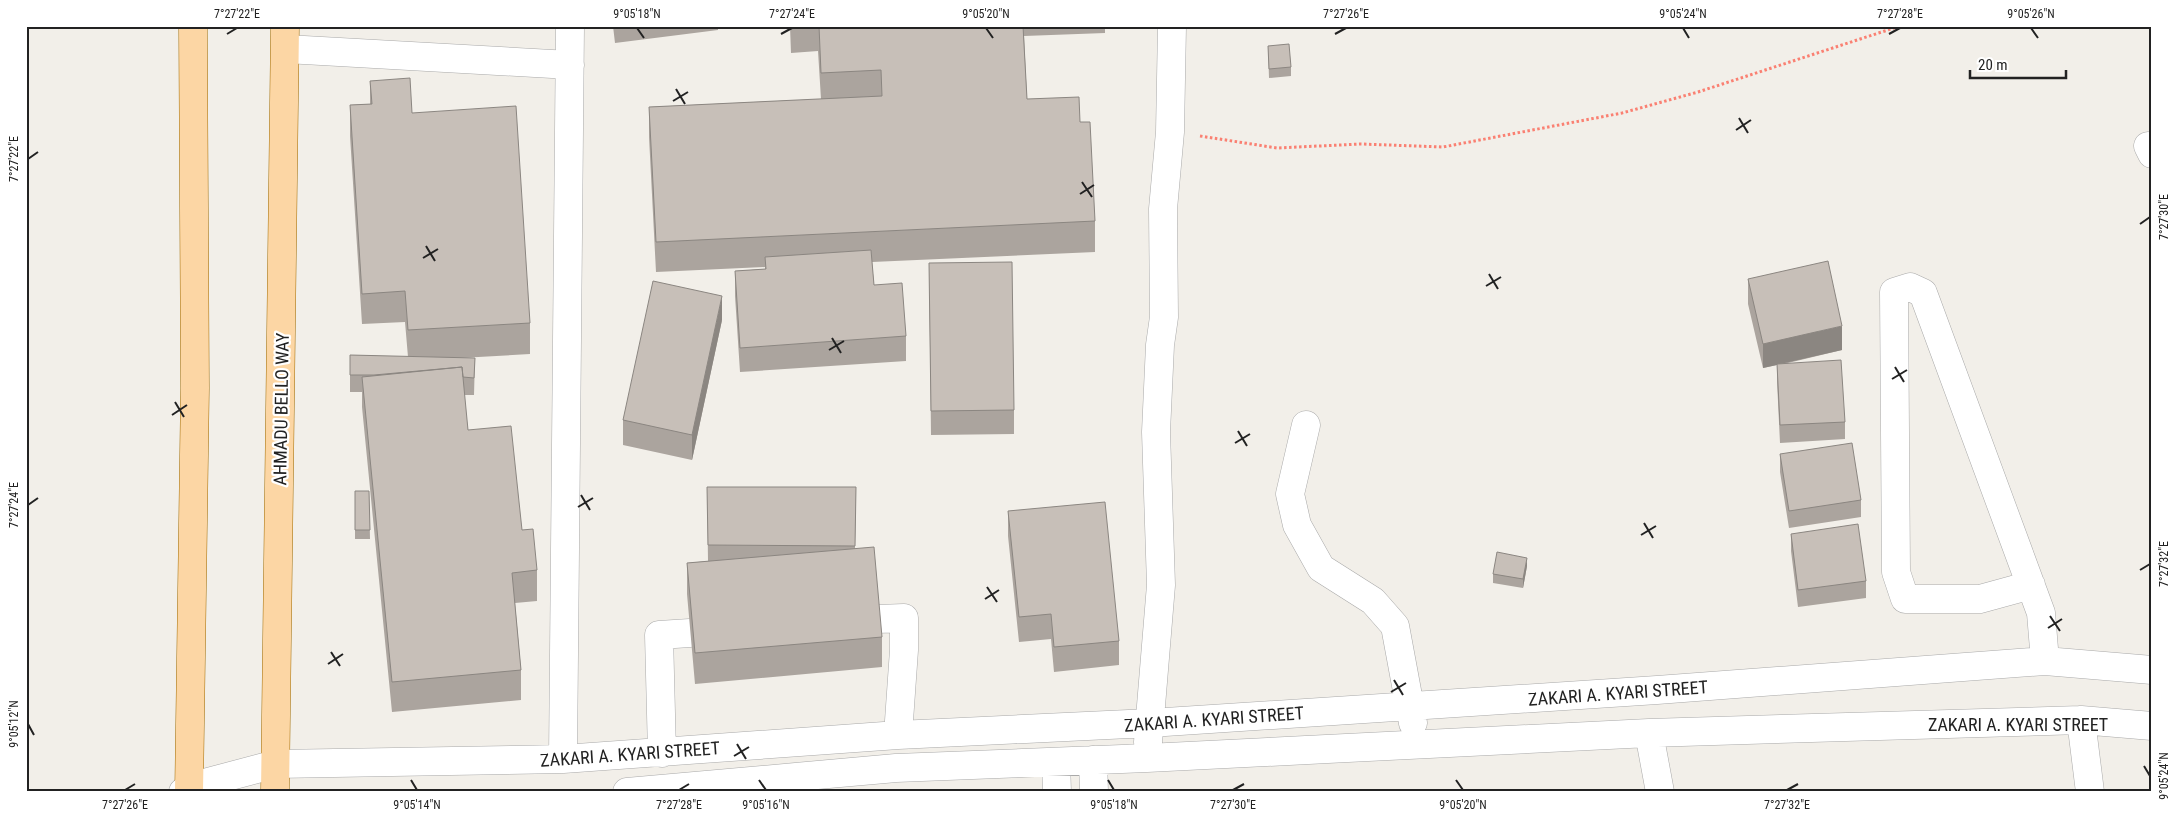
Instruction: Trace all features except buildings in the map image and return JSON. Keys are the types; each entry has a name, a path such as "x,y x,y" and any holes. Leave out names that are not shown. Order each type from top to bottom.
{"main road":[{"path":"187,790 195,388 193,26"},
{"name":"AHMADU BELLO WAY","path":"275,792 285,38"}],"street":[{"path":"563,759 570,26"},
{"path":"1147,758 1161,585 1156,432 1164,317 1164,209 1170,132 1172,26"},
{"path":"285,38 570,65"},
{"path":"2031,586 1980,599 1905,599 1896,572 1894,292 1910,287 1923,293 2041,613 2045,661"},
{"path":"1306,425 1290,494 1297,525 1320,568 1373,601 1395,626 1417,745"},
{"path":"878,619 904,618 904,650 898,735"},
{"path":"662,753 659,635 690,632"},
{"name":"ZAKARI A. KYARI STREET","path":"187,790 276,764 563,759 898,735 1150,723 1410,706 2045,661 2152,670"},
{"name":"ZAKARI A. KYARI STREET","path":"627,792 896,768 1147,758 1649,733 2081,720 2152,726"},
{"path":"2081,720 2090,792"},
{"path":"1649,733 1660,792"},
{"path":"1093,760 1094,792"},
{"path":"1056,762 1057,792"}],"path":[{"path":"1170,132 1277,148 1361,144 1443,148 1622,113 1698,92 1900,26"}]}
